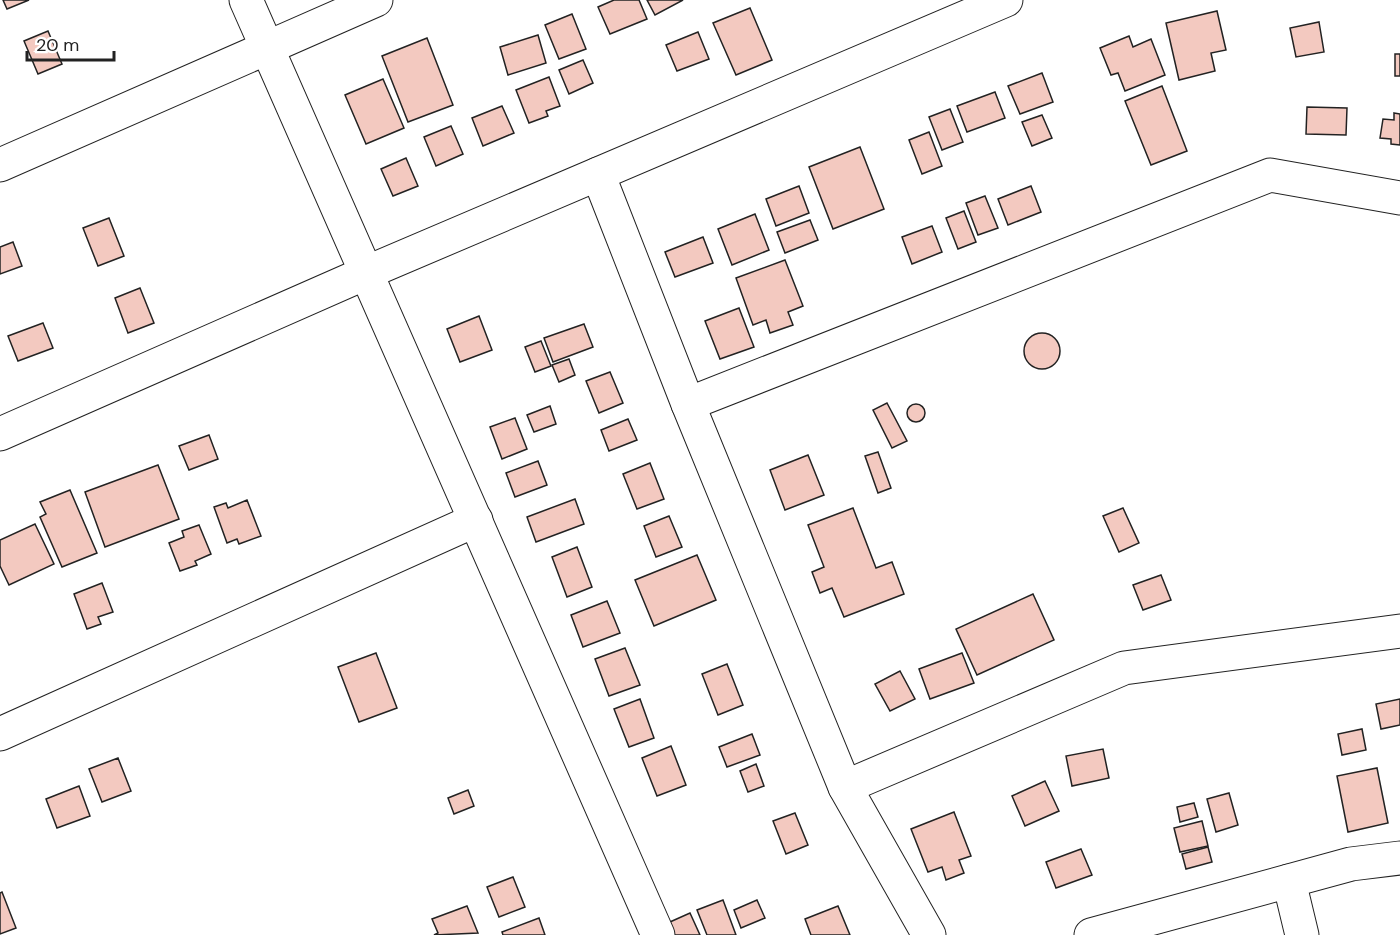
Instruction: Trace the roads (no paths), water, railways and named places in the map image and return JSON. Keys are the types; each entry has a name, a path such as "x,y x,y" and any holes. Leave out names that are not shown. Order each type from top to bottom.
{"street":[{"path":"246,0 368,272 658,935"},
{"path":"0,165 376,0"},
{"path":"0,434 368,272 1006,0"},
{"path":"598,174 688,404 845,787 930,935"},
{"path":"688,404 1270,175 1400,198"},
{"path":"0,734 476,520"},
{"path":"845,787 1124,668 1400,631"},
{"path":"1091,935 1351,864 1400,858"},
{"path":"1289,881 1302,935"}]}
